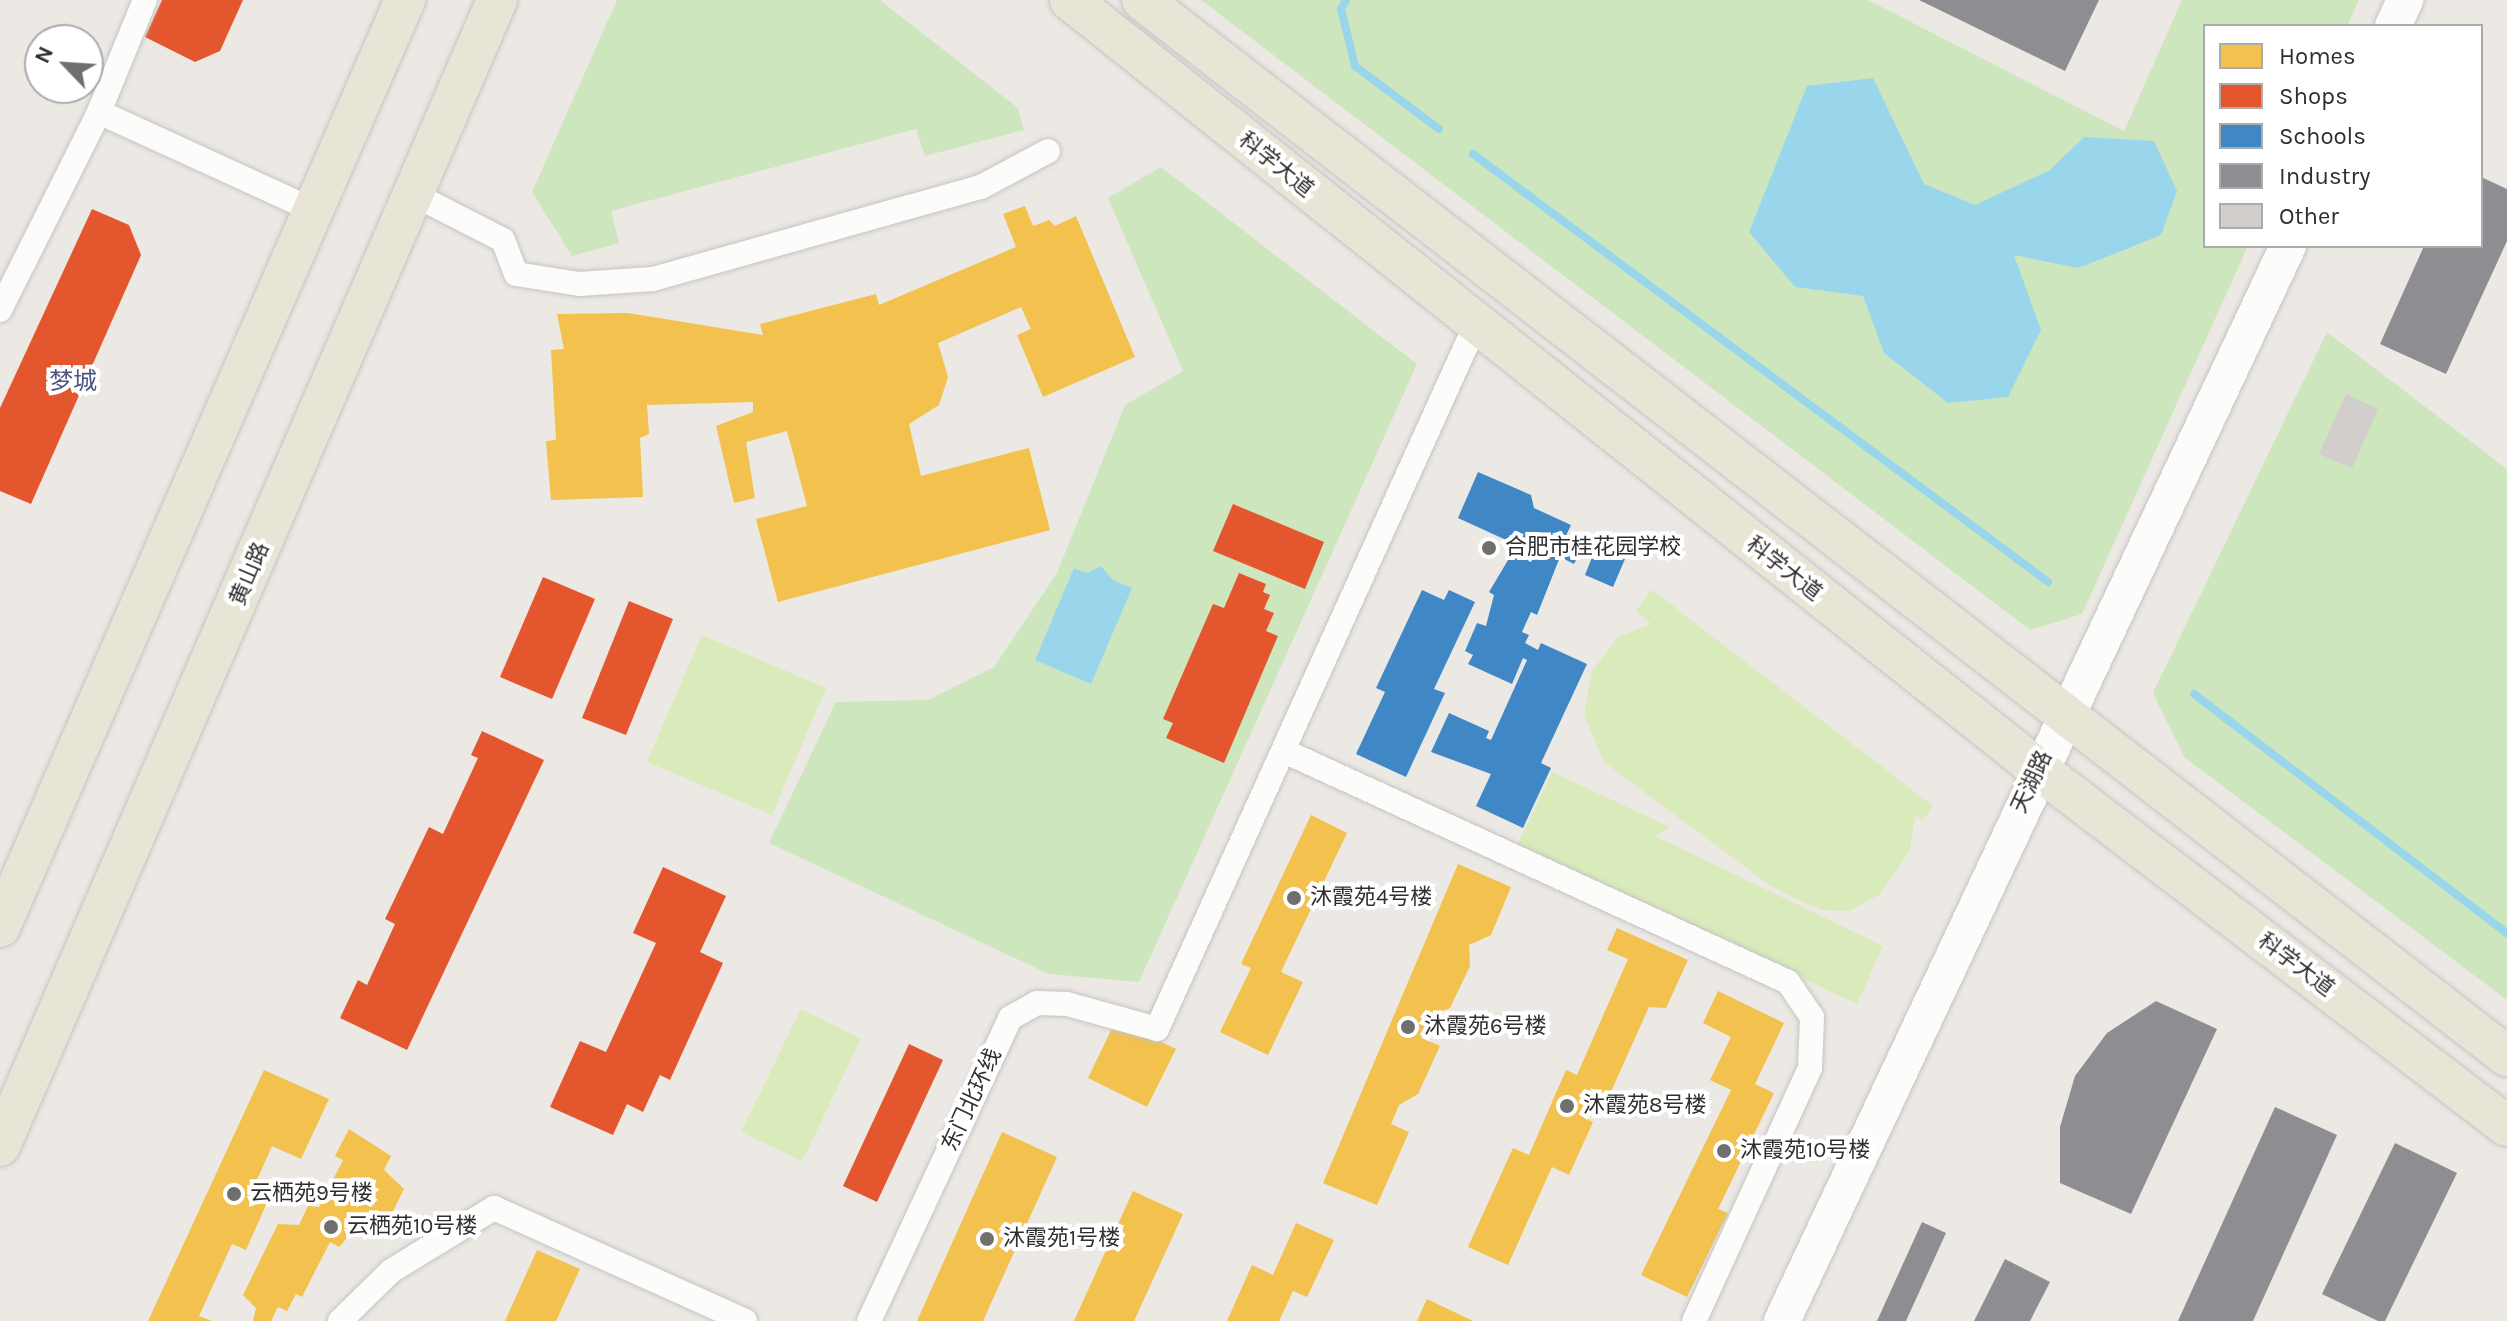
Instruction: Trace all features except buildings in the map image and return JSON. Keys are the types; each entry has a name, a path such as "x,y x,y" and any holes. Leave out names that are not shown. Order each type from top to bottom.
{"main road":[{"path":"0,927 405,0"},
{"name":"黄山路","path":"0,1146 497,0"},
{"name":"科学大道","path":"1070,0 1475,326 2038,769 2507,1126"},
{"path":"1142,0 2507,1056"}],"street":[{"path":"0,310 99,112 145,0"},
{"path":"2394,24 2405,0"},
{"path":"99,112 313,210"},
{"path":"413,194 503,240 516,274 579,284 653,279 981,187 1048,151"},
{"name":"天湖路","path":"1782,1321 2038,769 2287,248"},
{"path":"1475,326 1284,751 1788,982 1812,1017 1810,1068 1694,1321"},
{"name":"东门北环线","path":"869,1321 1010,1018 1037,1003 1067,1004 1157,1029 1284,751"},
{"path":"340,1321 391,1271 494,1208 745,1321"}],"green space":[{"path":"617,0 880,0 1018,108 1024,130 925,156 916,129 611,211 619,243 572,256 532,192"},
{"path":"1201,0 1868,0 2124,131 2182,0 2359,0 2348,24 2203,24 2203,248 2247,248 2082,614 2030,630"},
{"path":"1161,167 1417,364 1139,982 1049,974 769,843 836,702 928,700 994,667 1057,573 1125,405 1183,371 1108,198"},
{"path":"2327,332 2507,469 2507,1000 2184,757 2153,693"},
{"path":"1652,590 1933,806 1923,820 1915,816 1910,850 1880,894 1849,911 1823,910 1800,901 1768,884 1604,762 1584,715 1592,671 1618,637 1651,624 1636,611"},
{"path":"702,635 826,688 772,815 647,762"},
{"path":"1552,772 1670,827 1655,836 1883,946 1857,1004 1518,844"},
{"path":"801,1009 861,1039 802,1161 741,1132"}],"water":[{"path":"1873,78 1924,184 1975,205 2050,170 2084,137 2154,141 2177,191 2161,235 2109,256 2078,268 2014,255 2041,330 2008,397 1948,403 1884,353 1863,296 1795,287 1749,232 1807,86"},
{"path":"1101,566 1113,580 1132,588 1091,684 1035,660 1074,568 1087,573"}],"waterway":[{"path":"1346,0 1341,9 1355,66 1439,129"},
{"path":"1473,154 2048,582"},
{"path":"2194,694 2507,933"}],"place":[{"name":"合肥市桂花园学校","path":"1489,548"},
{"name":"沐霞苑4号楼","path":"1294,898"},
{"name":"沐霞苑6号楼","path":"1408,1027"},
{"name":"沐霞苑8号楼","path":"1567,1106"},
{"name":"沐霞苑10号楼","path":"1724,1151"},
{"name":"云栖苑9号楼","path":"234,1194"},
{"name":"云栖苑10号楼","path":"331,1227"},
{"name":"沐霞苑1号楼","path":"987,1239"}],"district":[{"name":"梦城","path":"73,382"}]}
